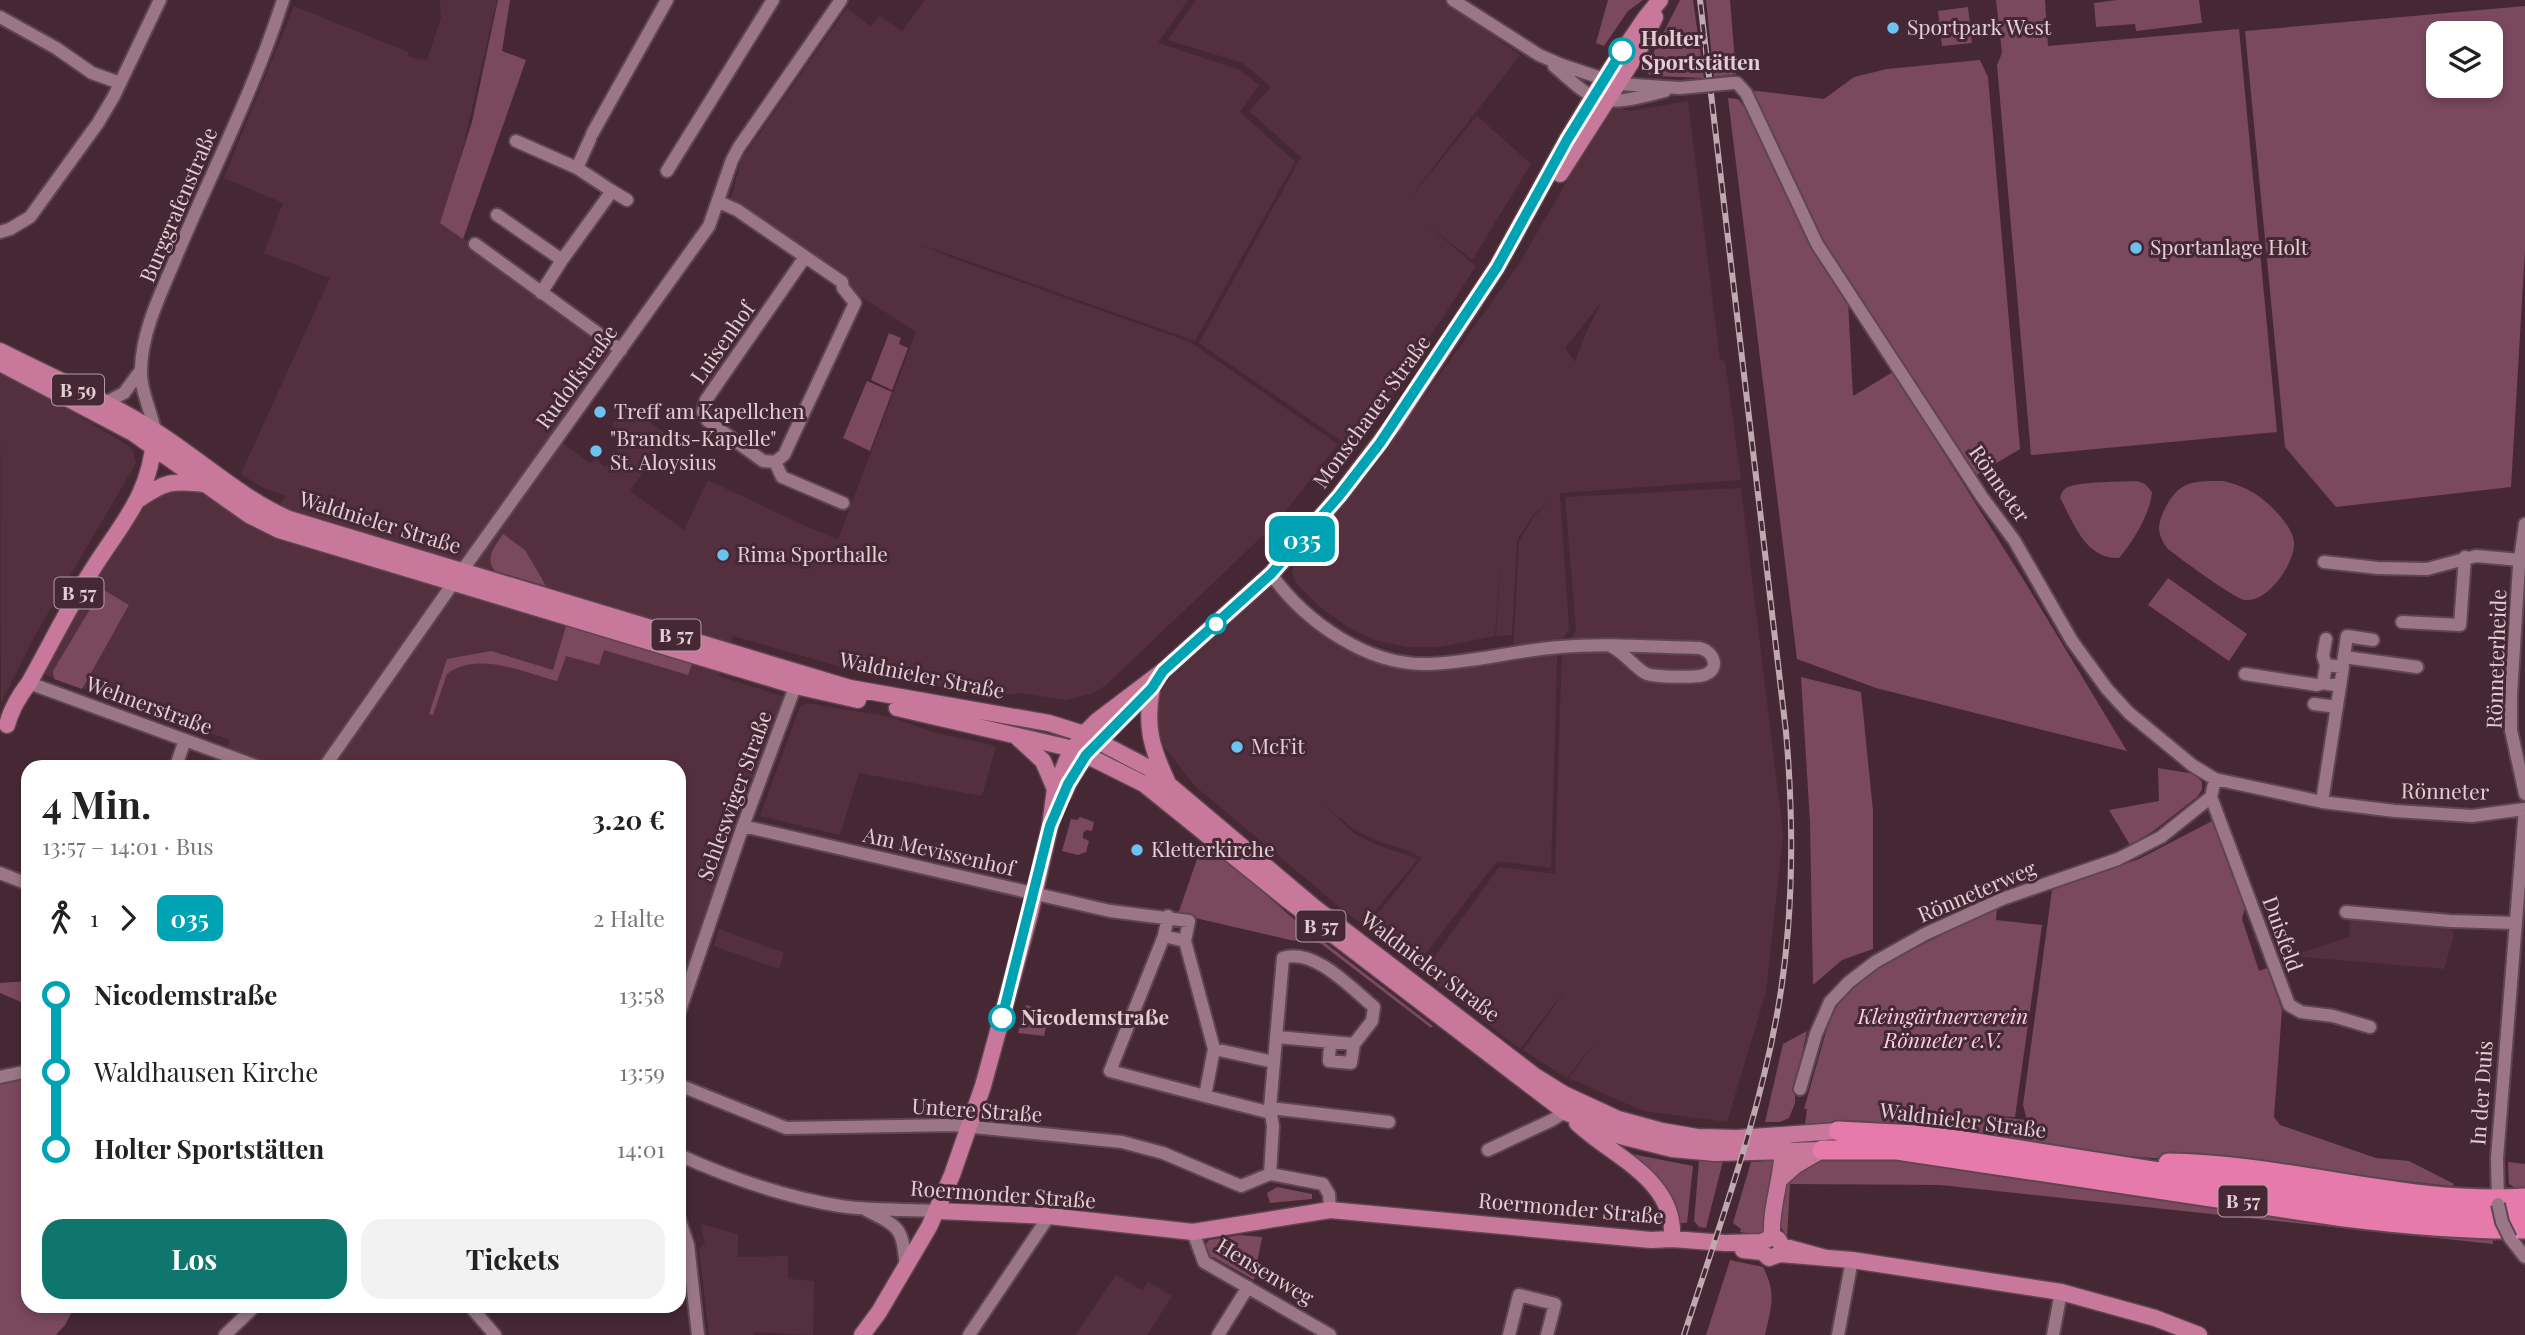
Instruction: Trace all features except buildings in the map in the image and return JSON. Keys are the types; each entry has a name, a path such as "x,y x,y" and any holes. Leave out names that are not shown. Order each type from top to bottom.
{"highway":[{"name":"Waldnieler Straße","path":"1838,1131 1916,1135 2417,1210 2525,1213"},
{"name":"Waldnieler Straße","path":"1822,1150 1897,1150 2357,1219 2518,1234"},
{"path":"2102,1162 2207,1163 2415,1194 2498,1201 2525,1198"}],"main road":[{"name":"Monschauer Straße","path":"1079,752 1163,671 1271,574 1339,496 1393,425 1497,267 1516,244 1577,146 1646,17 1660,1"},
{"name":"Waldnieler Straße","path":"0,351 105,403 154,439 262,507 289,519 458,577"},
{"name":"Waldnieler Straße","path":"0,363 134,433 154,439 208,485 249,515 279,530 458,577 798,679 1079,752 1144,784 1320,926 1564,1112 1593,1125 1648,1145 1696,1153 1783,1143 1838,1131"},
{"name":"B 57","path":"2,728 87,578 138,500 151,469 154,439"},
{"name":"B 57","path":"138,500 161,485 177,481 208,485"},
{"name":"Monschauer Straße","path":"1092,738 1152,688 1163,671"},
{"name":"Waldnieler Straße","path":"798,679 1039,721 1092,738 1149,768 1314,907 1525,1068 1564,1094 1618,1119 1662,1131 1697,1137 1783,1143 1822,1150"},
{"path":"1152,688 1149,707 1150,736 1168,783"},
{"path":"1014,735 1043,761 1055,789"},
{"path":"862,1335 906,1268 938,1211 983,1086 1034,893 1050,826 1055,789 1079,752"},
{"path":"1050,826 1073,775 1079,752"},
{"path":"1564,1112 1594,1139 1646,1176 1661,1192 1672,1222 1672,1239"},
{"path":"1771,1246 1771,1222 1783,1143"},
{"path":"1779,1180 1796,1165 1822,1150"},
{"name":"Roermonder Straße","path":"938,1211 1048,1216 1193,1232 1330,1210 1651,1240 1725,1243 1734,1248 1771,1246 1826,1258 2061,1292 2155,1318 2199,1335"}],"street":[{"path":"0,232 30,217 98,123 160,0"},
{"name":"Burggrafenstraße","path":"154,439 141,370 144,340 188,229 272,34 283,0"},
{"path":"577,168 591,136 667,0"},
{"path":"667,171 773,0"},
{"name":"Rudolfstraße","path":"330,760 709,226 739,147 841,0"},
{"path":"1457,1 1601,98 1630,99 1680,88"},
{"path":"0,17 56,48 92,73 120,83"},
{"path":"1543,57 1611,82 1680,88"},
{"name":"Rönneter","path":"1680,88 1735,83 1746,93 1817,244 1982,497 2014,540 2072,641 2107,689 2139,722 2192,765 2215,779 2322,802 2472,816 2525,809"},
{"path":"516,141 577,168 627,200"},
{"path":"541,293 612,191"},
{"path":"719,202 737,210 842,282 843,288 855,303 784,455 775,462"},
{"path":"497,215 562,260"},
{"path":"475,244 621,350"},
{"name":"Luisenhof","path":"805,257 706,400 704,412 708,421 763,461 775,462 782,477 843,503"},
{"path":"105,403 124,393 141,370"},
{"name":"Rönneterheide","path":"2525,524 2511,695 2511,730 2525,794"},
{"path":"2324,562 2378,568 2427,569 2476,556 2521,565"},
{"path":"2402,622 2460,625 2465,557"},
{"path":"1271,574 1295,601 1338,635 1378,656 1399,662 1426,664 1562,647 1612,647 1700,648 1709,651 1713,657 1713,666 1709,673 1700,676 1649,674 1640,670 1624,653 1612,647"},
{"path":"2322,802 2347,636 2373,640"},
{"path":"2323,683 2326,639"},
{"path":"2326,664 2343,662 2417,667"},
{"path":"2245,674 2340,686"},
{"name":"Schleswiger Straße","path":"686,993 743,826 798,679"},
{"name":"Wehnerstraße","path":"29,683 240,760"},
{"path":"2314,704 2337,707"},
{"path":"178,760 185,740"},
{"path":"2211,797 2215,779"},
{"name":"Duisfeld","path":"2211,797 2290,1005 2301,1012 2370,1027"},
{"name":"Rönneterweg","path":"1800,1088 1816,1034 1830,1002 1849,982 1875,962 1925,934 2002,899 2118,859 2161,837 2211,797"},
{"name":"In der Duis","path":"2525,809 2497,1158 2498,1201 2502,1222 2518,1234 2525,1258"},
{"name":"Am Mevissenhof","path":"743,826 1110,911 1168,916"},
{"path":"0,873 21,881"},
{"path":"2346,912 2450,921 2515,923"},
{"path":"1205,1096 1213,1049 1185,941 1189,921 1168,916 1164,936 1110,1071 1205,1096 1270,1111 1389,1122"},
{"path":"1164,936 1185,941"},
{"path":"1330,1042 1329,1061 1351,1063 1354,1044 1372,1021 1374,1007 1311,959 1290,956 1283,958 1270,1111 1273,1126 1270,1174 1322,1184 1329,1194 1330,1210"},
{"path":"1277,1037 1354,1044"},
{"path":"1213,1049 1274,1062"},
{"path":"0,1077 21,1072"},
{"name":"Untere Straße","path":"686,1088 786,1128 953,1125 1122,1142 1163,1153 1241,1186 1270,1174"},
{"path":"1488,1150 1564,1112"},
{"name":"Roermonder Straße","path":"686,1158 769,1190 840,1206 938,1211"},
{"path":"862,1208 893,1224 902,1234 906,1268"},
{"path":"969,1335 1048,1216"},
{"name":"Hensenweg","path":"1193,1232 1204,1262 1330,1335"},
{"path":"686,1239 698,1335"},
{"path":"1838,1335 1852,1261"},
{"path":"1218,1335 1248,1287"},
{"path":"2053,1335 2061,1292"},
{"path":"1509,1335 1519,1295 1555,1304 1547,1335"},
{"path":"225,1335 248,1313"},
{"path":"476,1313 495,1335"}],"shaded area":[{"path":"440,0 497,0 445,225 614,347 551,435 590,463 596,458 603,466 610,465 612,460 617,459 618,445 622,440 617,436 620,431 612,425 625,404 668,435 630,491 684,530 708,480 838,540 916,332 848,288 851,281 731,199 741,160 847,8 871,27 879,16 902,31 925,0 1188,0 1158,43 1240,70 1259,85 1240,112 1295,162 1195,341 917,243 1190,342 1338,444 1278,521 1105,686 1090,694 1066,700 1020,693 999,696 873,676 733,636 719,676 785,697 686,975 686,760 222,760 230,740 43,674 149,486 198,479 264,527 286,496 262,487 241,474 330,278 264,253 283,203 224,178 294,6 408,52 409,57 427,60 441,18"},
{"path":"1196,0 1443,0 1520,55 1404,205 1477,116 1531,164 1472,260 1423,221 1476,266 1356,451 1199,343 1301,157 1249,111 1271,87 1243,63 1168,40"},
{"path":"1688,101 1720,360 1725,361 1741,480 1560,493 1569,629 1558,648 1557,659 1551,868 1497,861 1419,962 1369,925 1422,858 1353,829 1320,801 1356,835 1418,859 1364,924 1354,919 1195,786 1155,735 1151,696 1270,587 1320,631 1397,663 1513,652 1519,541 1535,515 1554,498 1534,514 1517,540 1512,635 1496,636 1501,553 1495,636 1439,647 1406,647 1374,640 1348,627 1320,607 1296,583 1292,572 1295,562 1375,465 1519,264 1611,105 1630,111","holes":["1601,303 1575,362 1565,348"]},
{"path":"0,368 132,448 136,463 33,639 1,703"},
{"path":"1741,488 1783,834 1766,992 1727,1122 1643,1111 1569,1078 1602,1033 1567,1078 1523,1050 1569,985 1520,1049 1423,973 1499,867 1555,874 1562,651 1576,631 1565,497"},
{"path":"806,703 891,717 933,732 996,746 982,796 859,773 840,835 760,816 800,706"},
{"path":"2350,915 2449,924 2454,935 2444,969 2292,956 2349,937"},
{"path":"719,929 784,953 779,969 714,946"},
{"path":"701,1224 738,1234 738,1257 788,1256 788,1279 814,1281 813,1335 754,1332 753,1335 709,1335 699,1249 705,1244"},
{"path":"1116,1275 1142,1290 1148,1282 1172,1296 1147,1335 1076,1335"}],"green space":[{"path":"498,0 510,0 502,51 526,60 463,239 440,223 472,122"},
{"path":"1608,0 1643,0 1628,11 1604,46 1596,43"},
{"path":"1680,0 1693,0 1704,78 1654,76 1648,74 1645,69"},
{"path":"1706,0 1730,0 1736,74 1714,77"},
{"name":"Sportanlage Holt","path":"1996,0 2045,0 2048,46 2239,29 2277,432 2031,455 1997,65 2002,53"},
{"path":"2117,0 2199,0 2202,23 2136,31 2135,24 2096,27 2094,3"},
{"path":"2525,6 2525,250 2511,487 2336,507 2285,447 2245,31"},
{"path":"1968,7 1972,43 1942,46 1938,11"},
{"path":"1980,60 1988,77 2020,449 1973,477 1812,224 1749,90 1824,99 1854,77 1887,69"},
{"path":"1728,98 1738,99 1751,116 1809,243 1848,302 1853,396 1893,372 2127,751 1876,688 1797,659"},
{"path":"889,333 901,338 899,344 908,348 892,390 871,380"},
{"path":"867,381 892,392 870,451 843,438"},
{"path":"2137,481 2145,484 2152,492 2140,527 2119,558 2097,553 2076,528 2060,498 2062,493 2066,488 2080,484"},
{"path":"2204,481 2224,481 2243,487 2260,497 2279,515 2293,536 2293,551 2285,571 2271,589 2254,599 2239,598 2207,578 2168,549 2160,535 2164,511 2179,489"},
{"path":"503,534 525,550 546,586 495,571 490,561"},
{"path":"2168,578 2247,634 2229,661 2148,605"},
{"path":"102,589 129,605 82,689 54,679 53,671"},
{"path":"566,626 692,664 688,675 604,650 599,665 566,656 557,681 501,666 472,664 447,674 433,715 429,714 447,659 491,651 553,670"},
{"path":"1801,677 1861,692 1873,811 1873,949 1842,960 1813,985 1810,822"},
{"path":"2158,768 2195,774 2202,782 2202,790 2197,797 2152,832 2130,845 2109,810 2159,801"},
{"path":"1080,817 1094,822 1092,831 1086,830 1083,833 1083,838 1089,841 1086,852 1078,855 1062,851 1071,819 1077,820"},
{"name":"Kleingärtnerverein Rönneter e.V.","path":"2214,820 2245,908 2242,919 2259,971 2267,968 2282,1010 2274,1117 2280,1125 2376,1158 2409,1161 2454,1184 2452,1186 2312,1171 2091,1153 1873,1127 1805,1124 1807,1109 1804,1109 1828,1025 1839,1001 1862,976 1997,906 1996,920 2042,925 2015,1117 1988,1116 2027,1120 2023,1105 2052,890 2139,859"},
{"path":"1204,839 1289,915 1433,1026 1431,1028 1320,943 1290,940 1178,914"},
{"path":"21,982 21,1002 0,993 0,983"},
{"path":"1026,1005 1050,1012 1044,1036 1018,1033"},
{"path":"1807,1031 1795,1085 1795,1103 1789,1118 1780,1122 1765,1122 1783,1044"},
{"path":"21,1071 21,1313 71,1313 56,1335 0,1335 0,1074"},
{"path":"1632,1154 1693,1166 1687,1223 1678,1223 1630,1156"},
{"path":"1826,1155 1875,1156 2492,1235 2493,1244 1940,1185 1790,1184 1787,1238 1779,1223 1777,1206 1788,1177"},
{"path":"1779,1160 1767,1232 1740,1232 1741,1229 1733,1223 1751,1162"},
{"path":"1699,1161 1723,1161 1706,1228 1699,1227 1694,1221"},
{"path":"2508,1162 2525,1164 2525,1189 2509,1184"},
{"path":"1277,1187 1312,1194 1312,1199 1270,1203 1267,1193"},
{"path":"1240,1235 1262,1237 1254,1280 1213,1257 1207,1257 1203,1248 1209,1240"},
{"path":"1730,1260 1763,1267 1771,1293 1771,1308 1765,1335 1706,1335"}],"railway":[{"path":"1684,1335 1750,1129 1771,1045 1788,935 1791,868 1786,732 1700,0"}],"bus line":[{"name":"035","path":"1002,1018 1050,826 1076,767 1152,688 1163,671 1271,574 1339,496 1380,443 1497,267 1567,140 1622,51"}],"place":[{"name":"Sportpark West","path":"1893,28"},
{"name":"Holter Sportstätten","path":"1622,51"},
{"name":"Sportanlage Holt","path":"2136,248"},
{"name":"Treff am Kapellchen","path":"600,412"},
{"name":"\"Brandts-Kapelle\" St. Aloysius","path":"596,451"},
{"name":"Rima Sporthalle","path":"723,555"},
{"name":"McFit","path":"1237,747"},
{"name":"Kletterkirche","path":"1137,850"},
{"name":"Nicodemstraße","path":"1002,1018"}]}
